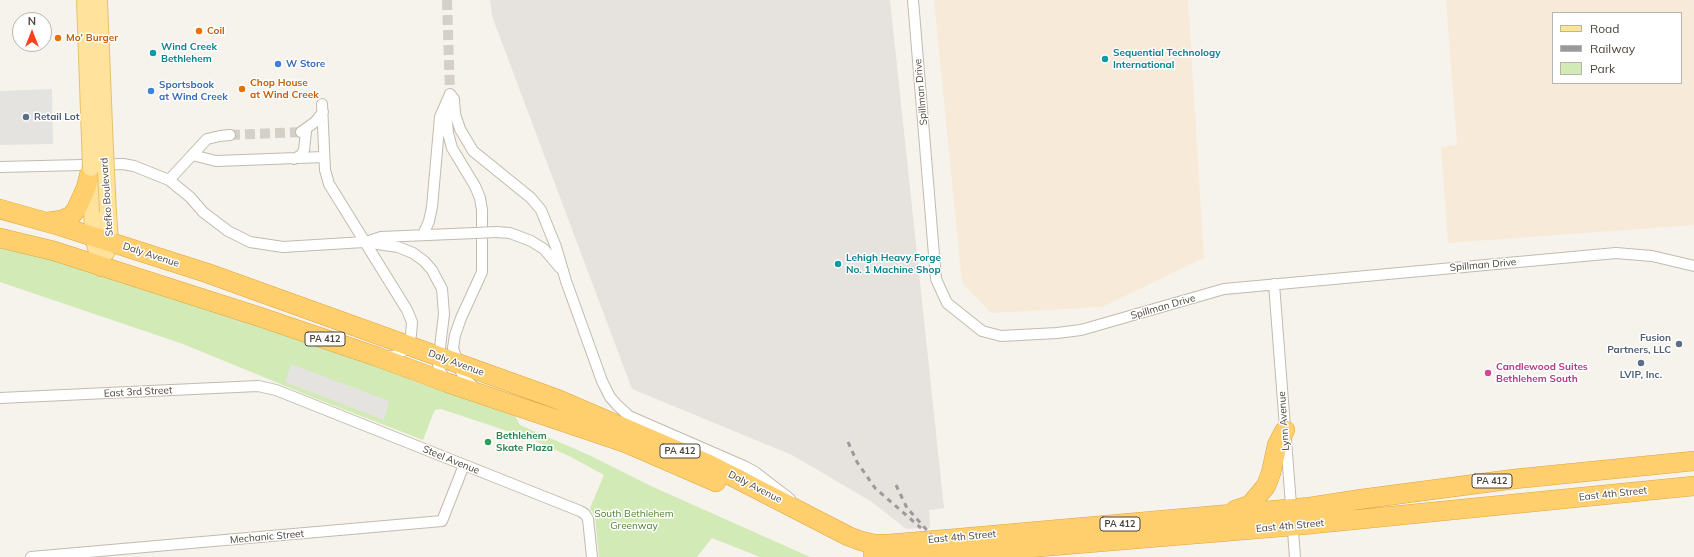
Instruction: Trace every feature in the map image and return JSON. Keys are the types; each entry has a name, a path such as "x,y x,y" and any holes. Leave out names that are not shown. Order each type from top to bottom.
{"highway":[{"path":"48,222 92,212 86,188 91,168"},
{"name":"Daly Avenue","path":"0,209 48,222 228,280 557,399 640,433 708,464 861,541 882,544 892,549"},
{"name":"Daly Avenue","path":"0,238 48,250 260,317 632,446 702,475 847,547 866,553 892,549"},
{"path":"1219,516 1250,505 1259,496 1266,486 1271,473 1277,445 1285,430"},
{"name":"East 4th Street","path":"892,549 902,557 946,547 1219,516 1291,518 1514,478 1694,461"},
{"name":"East 4th Street","path":"892,549 923,541 971,553 1291,518 1694,486"}],"main road":[{"name":"Stefko Boulevard","path":"85,0 91,168"},
{"name":"Stefko Boulevard","path":"99,0 104,151 92,212 102,239 101,268"}],"street":[{"name":"Spillman Drive","path":"913,0 936,279 947,303 982,331 1001,336 1081,330 1224,289 1274,284 1616,253 1652,256 1694,266"},
{"path":"423,235 429,221 432,208 440,117 450,100"},
{"path":"450,100 460,129 473,151 531,198 541,210 556,247 566,281 602,381 610,397 629,416 744,466 767,481 818,520"},
{"path":"450,100 445,117 450,142 456,155 475,186 482,210 482,272 457,328 453,348 457,364 465,379 483,395"},
{"path":"303,132 315,122 322,108 324,170 329,184 410,316 412,330 407,346 400,354 378,357"},
{"path":"303,132 323,131"},
{"path":"294,158 301,155 304,150 303,132"},
{"path":"169,180 206,139 230,135"},
{"path":"192,155 216,162 324,157"},
{"path":"0,167 123,164 144,169 169,180 190,197 203,212 228,231 250,242 283,246 364,242 381,237 423,235 496,232 520,236 544,249 560,268 566,281"},
{"path":"364,242 406,250 424,261 436,275 442,289 444,307 438,357 439,369 448,383"},
{"name":"Lynn Avenue","path":"1274,284 1295,557"},
{"name":"East 3rd Street","path":"0,398 258,386 276,390"},
{"name":"Steel Avenue","path":"276,390 585,514 589,524 592,557"},
{"name":"Mechanic Street","path":"31,557 442,521 464,465"}],"shaded area":[{"path":"490,0 890,0 944,508 929,510 930,528 906,529 872,502 792,455 632,389 492,16"},
{"path":"934,0 1188,0 1204,258 1102,307 991,313 962,283"},
{"path":"1446,0 1694,0 1694,225 1448,243 1441,147 1457,145"},
{"name":"Retail Lot","path":"52,89 53,144 0,145 0,91"},
{"path":"291,364 389,401 384,420 285,382"}],"green space":[{"name":"South Bethlehem Greenway","path":"0,247 61,259 410,377 410,380 515,416 520,425 591,456 651,486 810,557 760,557 712,538 697,557 599,557 595,517 590,508 604,475 569,456 531,439 441,409 435,410 423,440 317,399 183,344 0,282"}],"tunnel":[{"path":"447,0 450,94"},
{"path":"230,135 301,132"}],"railway":[{"path":"848,442 857,462 875,488 921,528"},
{"path":"896,485 907,508 934,538"}],"place":[{"name":"Coil","path":"199,31"},
{"name":"Mo' Burger","path":"58,38"},
{"name":"Wind Creek Bethlehem","path":"153,53"},
{"name":"Sequential Technology International","path":"1105,59"},
{"name":"W Store","path":"278,64"},
{"name":"Chop House at Wind Creek","path":"242,89"},
{"name":"Sportsbook at Wind Creek","path":"151,91"},
{"name":"Retail Lot","path":"26,117"},
{"name":"Lehigh Heavy Forge No. 1 Machine Shop","path":"838,264"},
{"name":"Fusion Partners, LLC","path":"1679,344"},
{"name":"LVIP, Inc.","path":"1641,363"},
{"name":"Candlewood Suites Bethlehem South","path":"1488,373"},
{"name":"Bethlehem Skate Plaza","path":"488,442"}]}
